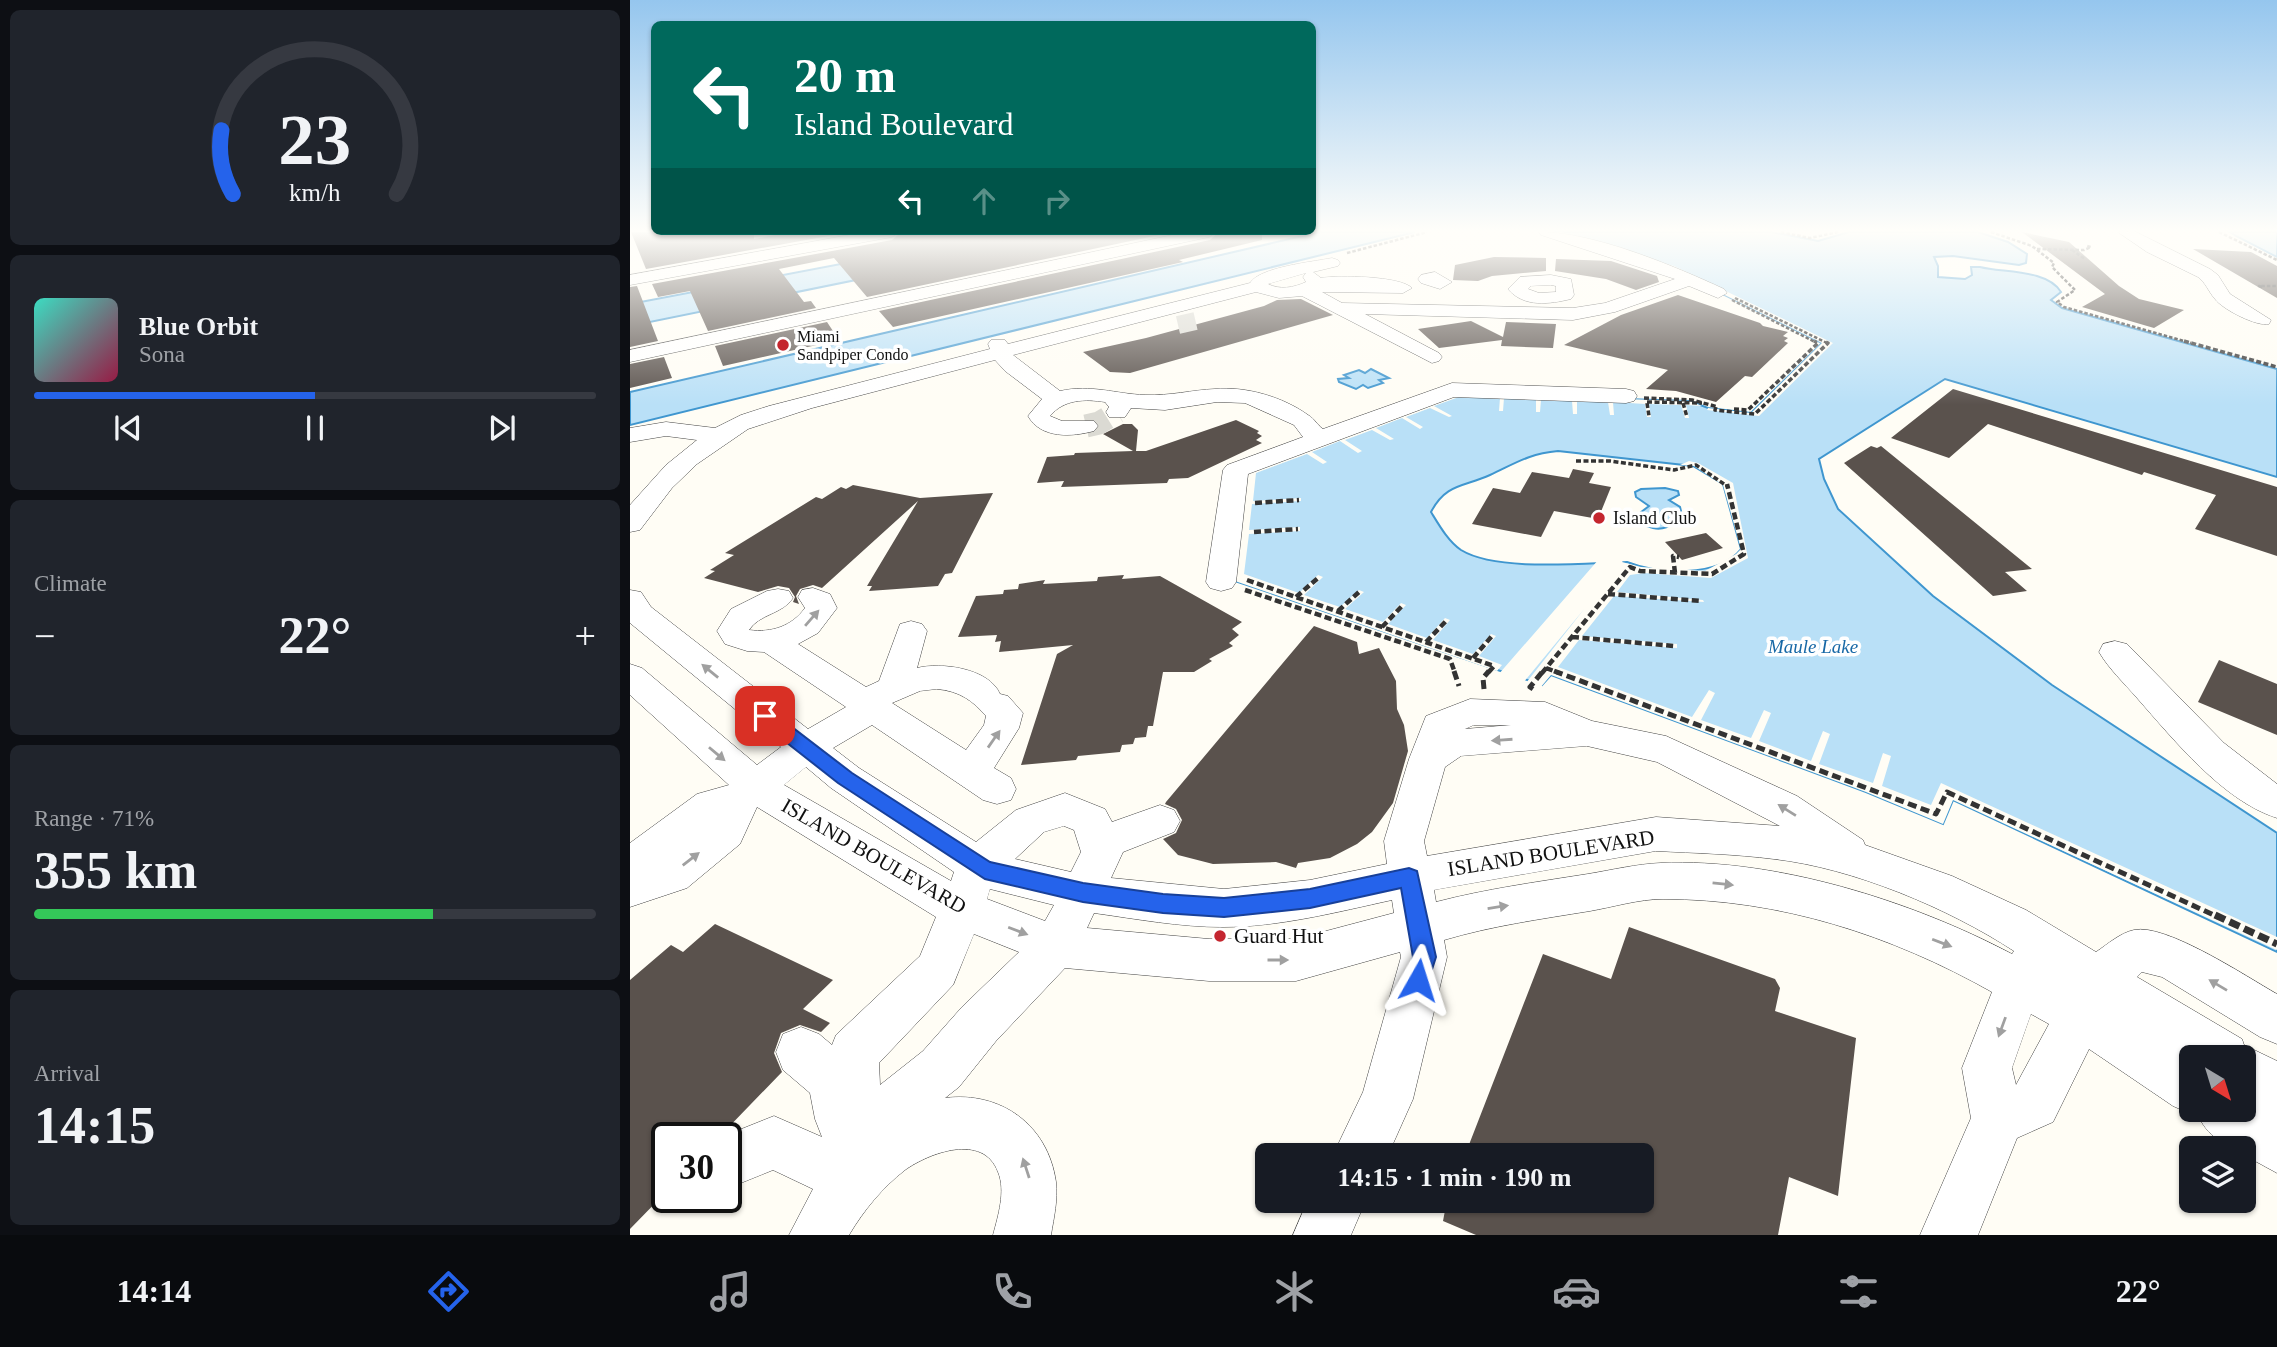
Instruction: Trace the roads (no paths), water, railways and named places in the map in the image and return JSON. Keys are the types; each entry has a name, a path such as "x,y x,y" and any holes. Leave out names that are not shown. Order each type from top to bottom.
{"street":[{"path":"630,356 668,355 701,341 726,343 971,290"},
{"path":"656,461 709,434 734,427 765,410 1088,325 1252,290"},
{"path":"1150,329 1216,311 1259,290"},
{"path":"1317,290 1339,308 1432,357"},
{"path":"1437,290 1438,298 1507,300 1516,293"},
{"path":"1339,308 1573,314 1601,310 1661,290"},
{"path":"1712,290 1725,295"},
{"path":"2218,290 2223,298 2262,320"},
{"path":"1216,311 1248,311"},
{"path":"690,317 701,341"},
{"path":"1088,325 1108,332 1178,325"},
{"path":"1000,348 1004,359 1012,367 1058,400"},
{"path":"1230,579 1237,470 1452,390 1637,400"},
{"path":"1086,426 1059,428 1042,421 1039,416 1042,410 1058,400 1094,393 1113,397 1118,407 1217,395 1248,397 1303,421 1308,430 1322,439"},
{"path":"630,435 666,429 709,434"},
{"path":"630,524 649,497 709,434"},
{"path":"778,598 742,616 733,631 736,637 744,641 770,641 785,637 810,623 821,608 819,601 813,597"},
{"name":"ISLAND BOULEVARD","path":"630,599 639,614 805,748 845,778 985,870 1083,893 1163,904 1224,908 1310,899 1409,877 1656,834 1776,842 1864,862 1937,889 2010,924 2031,963"},
{"path":"886,695 920,630"},
{"path":"630,866 711,805 748,792 805,748 886,695 939,675 965,680 1005,713 984,780 886,695 770,641"},
{"path":"2120,657 2173,737 2211,754 2253,789 2277,803"},
{"name":"ISLAND BOULEVARD","path":"630,676 748,792 960,908 1056,946 1209,960 1296,960 1480,910 1660,881 1719,883 1789,892 1863,913 1962,951 2031,963 2089,996 2197,1045"},
{"path":"1366,1143 1387,1099 1424,957 1404,841 1428,759 1453,743 1587,733 1666,750 1783,807 1864,862"},
{"path":"630,889 671,874 726,832 748,792"},
{"path":"818,1235 829,1212 854,1179 893,1107 940,1069 979,1024 1056,946 1102,852 1091,820 1065,809 1030,821 978,866 937,970 854,1053 854,1179"},
{"path":"1099,843 1160,821"},
{"path":"1998,1118 2035,1104 2089,996 2136,950 2172,958 2277,1020"},
{"path":"1949,1235 1998,1118 1987,1068 2031,963"},
{"name":"ISLAND BOULEVARD","path":"2089,996 2179,1077"},
{"path":"801,1052 832,1079 854,1179"},
{"path":"2256,1078 2277,1091"},
{"path":"2240,1122 2277,1146"},
{"path":"854,1179 885,1152 918,1133 950,1124 979,1124 1004,1135 1021,1153 1030,1181 1029,1214 1022,1235"},
{"path":"742,1156 774,1143 854,1179"},
{"path":"1322,1235 1332,1213"}],"water":[{"path":"706,290 809,290 630,326 630,304"},
{"path":"1071,290 1181,290 630,425 630,392"},
{"name":"Maule Lake","path":"1714,290 2059,290 2061,292 2051,300 2062,308 2277,369 2277,477 1945,379 1819,459 1824,479 1838,509 1933,596 2052,685 2277,833 2277,952 1953,800 1943,824 1866,792 1551,675 1542,685 1232,580 1246,473 1456,394 1690,401 1708,408 1751,413 1822,343","holes":["1558,451 1693,466 1723,484 1741,549 1718,565 1687,571 1655,569 1627,562 1541,565 1477,557 1456,546 1431,512 1443,496 1456,487 1538,454"]},
{"path":"1371,369 1389,378 1379,380 1383,383 1368,388 1363,385 1356,389 1339,382 1338,379 1349,378 1344,375 1359,370 1365,373"},
{"path":"1665,488 1678,491 1679,495 1669,500 1680,507 1681,511 1671,516 1673,523 1669,526 1658,529 1648,527 1636,516 1649,506 1636,497 1635,492 1641,489"}],"tunnel":[{"path":"1178,325 1204,319"},
{"path":"1086,426 1099,423 1117,412"}],"place":[{"name":"Miami Sandpiper Condo","path":"783,345"},
{"name":"Island Club","path":"1599,518"},
{"name":"Guard Hut","path":"1220,936"}]}
